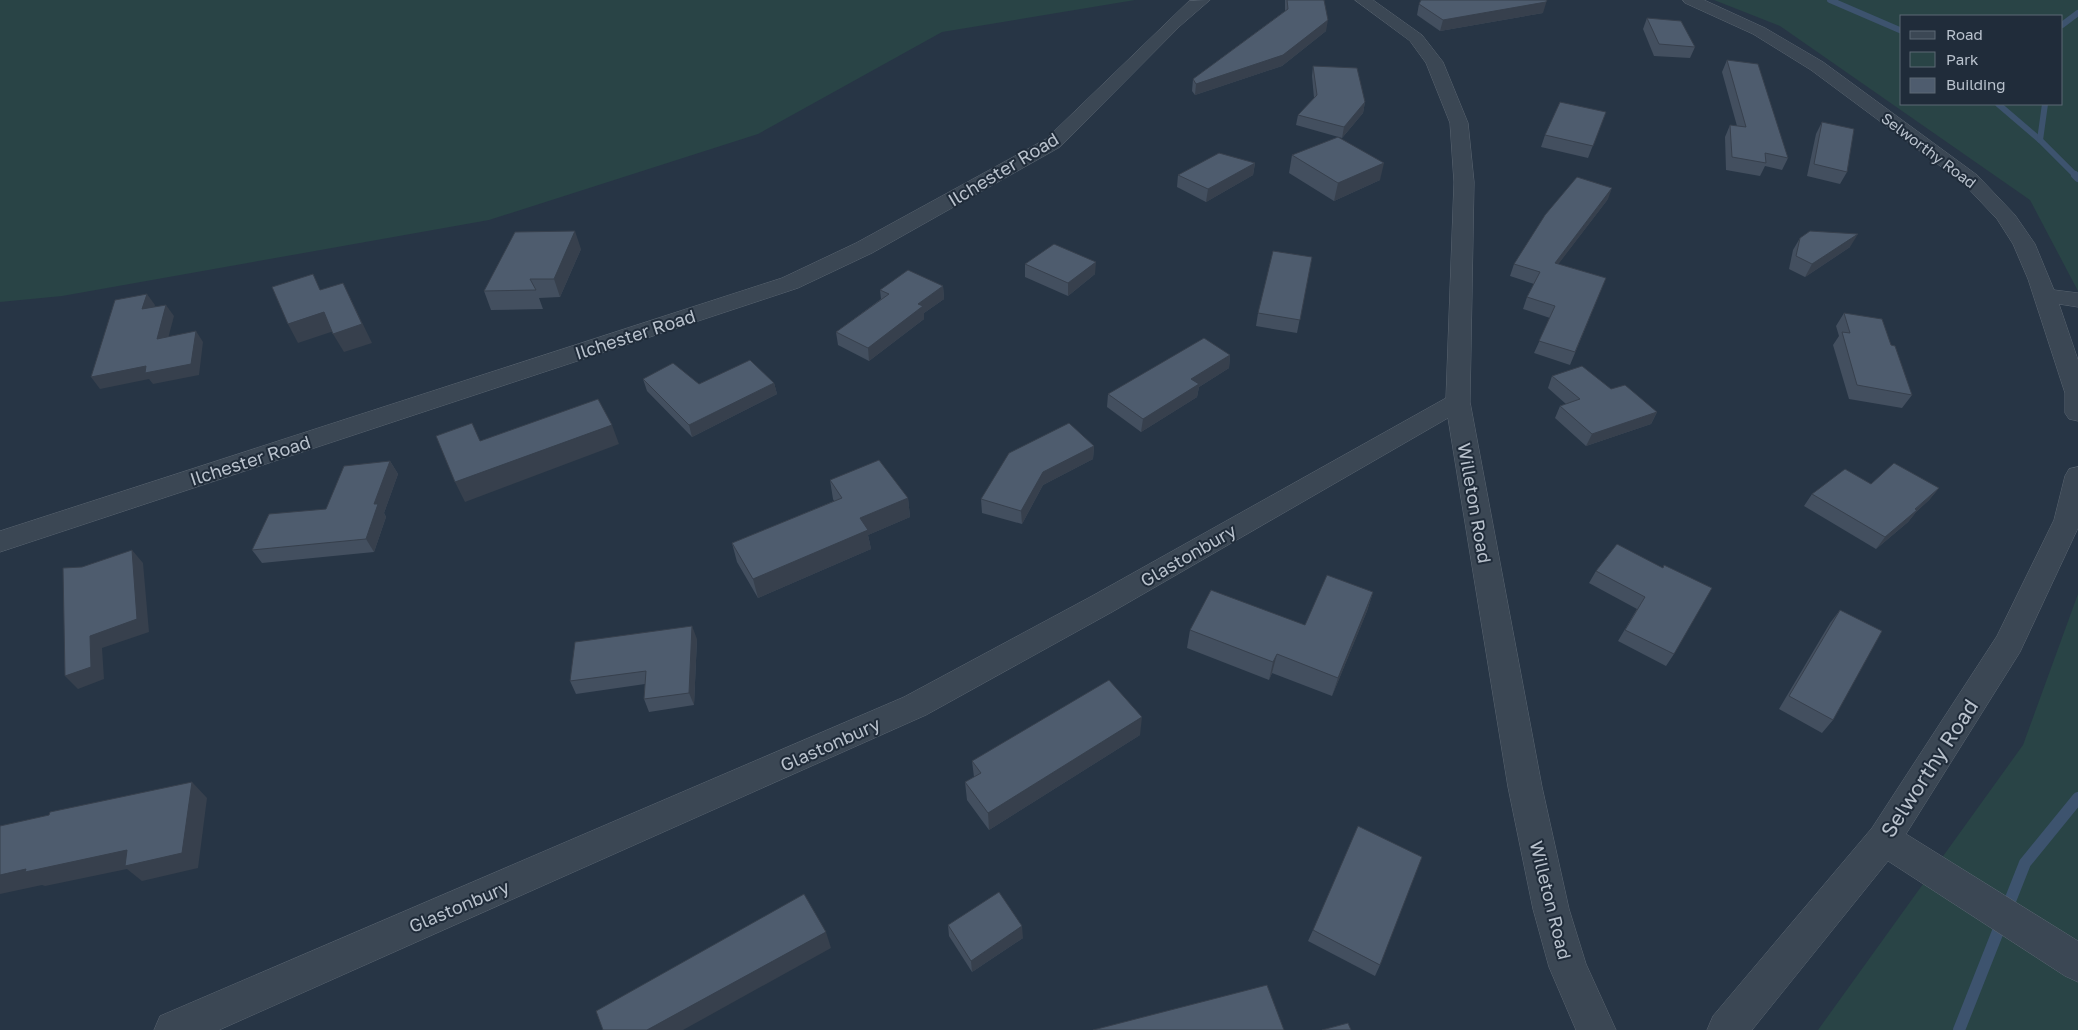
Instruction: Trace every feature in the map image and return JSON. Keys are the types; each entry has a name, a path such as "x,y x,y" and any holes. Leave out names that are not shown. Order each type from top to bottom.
{"street":[{"name":"Ilchester Road","path":"0,542 790,283 864,248 1053,143 1174,24 1195,4 1202,0"},
{"name":"Willeton Road","path":"1363,0 1416,38 1434,62 1459,123 1464,182 1458,402 1525,787 1551,909 1568,967 1596,1030"},
{"name":"Selworthy Road","path":"1691,0 1759,31 1817,66 1970,179 2005,215 2024,244 2045,295 2076,393 2078,413"},
{"path":"2045,295 2078,300"},
{"name":"Glastonbury","path":"174,1030 915,706 1102,604 1458,402"},
{"name":"Selworthy Road","path":"1727,1030 1884,839 2009,643 2068,520 2078,476"},
{"path":"1884,839 2078,963"}],"green space":[{"path":"0,0 1135,0 942,32 758,134 489,220 62,296 0,302"},
{"path":"1714,0 2078,0 2078,291 2030,200 1780,26"},
{"path":"2078,594 2078,1030 1818,1030 2023,745"}],"building":[{"path":"1287,0 1324,0 1328,20 1283,55 1196,84 1193,79 1288,9"},
{"path":"1421,0 1547,0 1546,2 1443,20 1419,4"},
{"path":"1647,18 1681,21 1695,47 1659,44"},
{"path":"1727,60 1758,64 1788,158 1765,153 1766,163 1732,157 1730,125 1746,127"},
{"path":"1313,66 1357,68 1365,102 1344,127 1298,115 1317,95"},
{"path":"1560,102 1606,112 1593,146 1545,135"},
{"path":"1822,122 1854,129 1847,172 1814,164"},
{"path":"1338,137 1384,163 1338,183 1292,155"},
{"path":"1219,153 1255,163 1208,189 1178,175"},
{"path":"1577,177 1612,188 1555,263 1606,278 1575,352 1539,341 1555,306 1527,297 1540,272 1514,264 1545,215"},
{"path":"575,231 554,279 530,279 536,290 484,291 515,232"},
{"path":"1810,231 1858,234 1812,264 1796,256 1800,238"},
{"path":"1054,244 1096,262 1068,283 1025,264"},
{"path":"1273,251 1312,257 1300,320 1258,313"},
{"path":"908,270 943,286 918,304 923,306 868,348 836,332 889,294 880,290"},
{"path":"313,274 320,290 343,283 362,324 333,334 324,312 288,324 272,287"},
{"path":"147,294 142,309 166,305 157,339 196,331 191,364 145,373 146,366 91,377 115,300"},
{"path":"1844,313 1882,319 1891,345 1895,346 1912,395 1857,385 1842,332 1850,333"},
{"path":"1204,338 1230,355 1191,379 1199,384 1143,419 1108,394"},
{"path":"750,360 774,383 689,425 643,379 673,363 699,384"},
{"path":"1582,366 1611,389 1625,385 1657,412 1592,434 1560,406 1580,399 1552,376"},
{"path":"598,399 612,425 455,482 436,436 472,423 480,441"},
{"path":"1069,423 1094,446 1043,472 1021,511 981,499 1009,453"},
{"path":"879,460 908,498 860,518 868,530 753,579 732,543 842,498 830,480"},
{"path":"390,461 374,504 378,504 366,539 252,550 269,514 326,509 344,466"},
{"path":"1894,463 1939,488 1915,509 1917,510 1885,537 1812,494 1845,469 1871,484"},
{"path":"1617,544 1663,568 1664,565 1712,588 1674,654 1625,630 1645,597 1596,571"},
{"path":"132,550 137,619 90,636 91,667 65,676 63,568 82,567"},
{"path":"1327,575 1373,592 1338,678 1277,654 1273,662 1190,630 1211,590 1305,625"},
{"path":"1840,610 1882,631 1833,720 1789,696"},
{"path":"692,626 689,693 644,699 646,671 570,681 575,642"},
{"path":"1109,680 1142,717 988,813 965,782 981,773 972,761"},
{"path":"192,782 182,853 125,866 127,850 25,872 26,869 0,875 0,826 49,815 50,812"},
{"path":"1358,826 1422,857 1380,965 1313,930"},
{"path":"999,892 1022,926 971,961 948,925"},
{"path":"804,894 826,932 647,1030 603,1030 596,1011"},
{"path":"1267,985 1284,1030 1093,1030"},
{"path":"1348,1023 1351,1030 1322,1030"}],"waterway":[{"path":"1830,0 1900,30"},
{"path":"2063,24 2078,13"},
{"path":"1999,105 2040,140"},
{"path":"2040,140 2045,105"},
{"path":"2040,140 2078,178"},
{"path":"1959,1030 2025,863 2078,798"}]}
